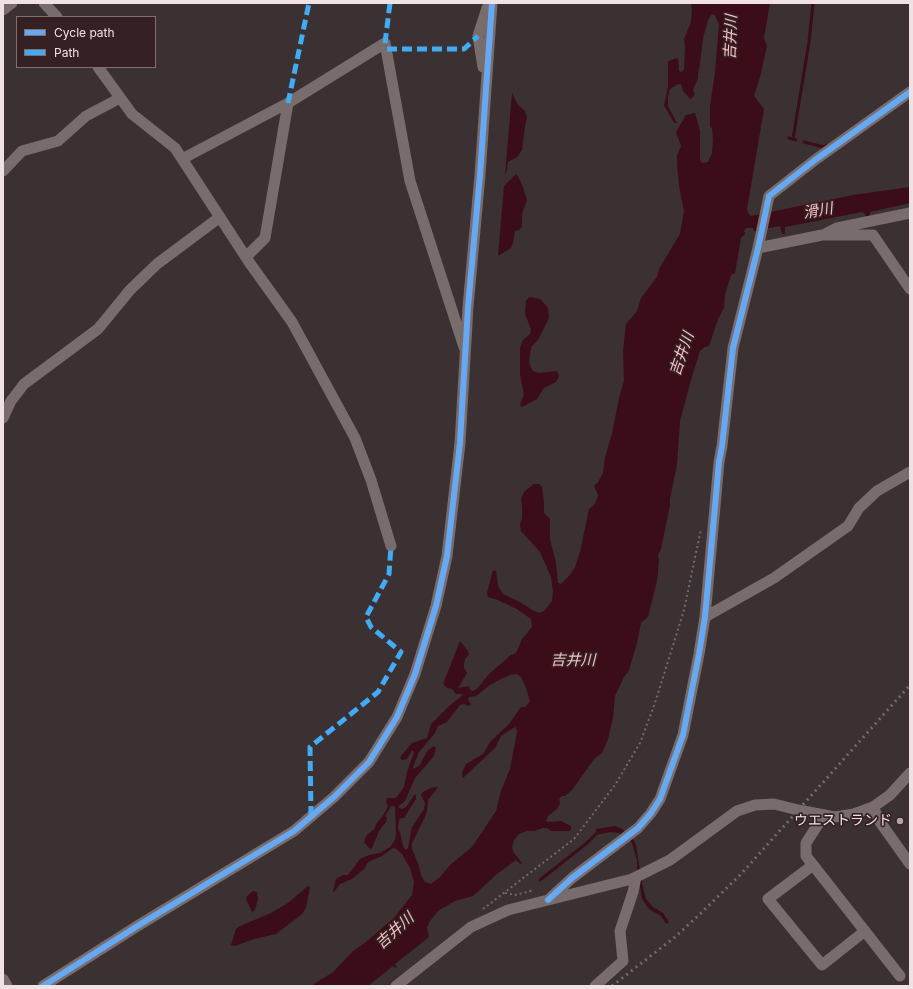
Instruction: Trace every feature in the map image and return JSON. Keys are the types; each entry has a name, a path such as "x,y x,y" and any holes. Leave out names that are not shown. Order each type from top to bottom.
{"street":[{"path":"3,10 12,3"},
{"path":"44,3 56,16"},
{"path":"43,986 139,925 294,831 334,797 369,762 400,710 415,674 436,606 447,556 460,443 491,3"},
{"path":"182,159 288,103 385,43 410,181 466,353"},
{"path":"99,68 132,114 175,148 246,257 292,322 354,438 371,480 391,546"},
{"path":"548,900 572,878 638,828 651,813 660,799 683,734 700,654 705,617 719,462 733,348 758,248 769,196 815,160 910,92"},
{"path":"3,170 22,150 58,141 86,116 120,98"},
{"path":"246,257 265,238 288,103"},
{"path":"822,235 837,228 910,213"},
{"path":"3,418 11,401 24,384 98,329 130,290 157,264 220,217"},
{"path":"758,248 822,235 873,235 910,290"},
{"path":"705,617 774,578 848,526 859,508 877,491 910,472"},
{"path":"396,986 471,928 508,910 636,877 670,860 737,811 755,805 774,804 834,817 854,814 873,807 890,795 910,773"},
{"path":"873,807 880,822 910,864"},
{"path":"824,815 806,843 806,856 900,976"},
{"path":"813,865 768,899 822,965 865,931"},
{"path":"595,986 623,961 620,931 633,892 636,877"},
{"path":"3,979 7,986"}],"path":[{"path":"480,911 574,839 615,785 640,743 684,610 702,524"}],"water":[{"name":"吉井川","path":"691,3 770,3 764,38 767,46 754,96 764,109 747,209 749,215 751,216 853,195 910,187 910,203 870,212 870,217 866,217 862,212 785,227 785,233 782,234 780,226 754,231 753,228 746,228 744,231 745,234 741,238 735,273 731,275 725,295 724,308 718,319 709,346 700,351 680,421 677,464 661,549 658,555 659,561 657,581 648,617 641,623 629,670 615,696 613,718 608,739 602,753 594,759 572,790 560,798 558,808 548,816 546,821 561,821 571,826 570,831 551,831 547,828 543,828 519,834 514,840 512,848 522,863 520,864 516,860 497,874 473,896 455,901 438,911 430,921 427,928 429,937 395,964 397,967 395,968 393,966 368,986 311,986 333,972 352,952 394,918 412,895 414,882 410,868 402,854 393,848 382,856 368,862 364,869 352,879 340,884 334,892 333,891 336,879 343,875 348,875 360,859 369,855 380,853 390,847 395,840 395,807 392,805 385,816 387,818 386,822 379,831 372,848 370,849 364,842 366,836 375,828 376,824 386,811 388,806 386,801 387,798 396,798 404,787 407,772 414,752 412,750 407,759 402,760 400,758 401,756 412,743 427,738 431,724 463,695 456,694 452,689 447,688 443,684 460,641 469,654 465,659 464,664 464,668 467,673 458,688 469,686 470,690 473,691 477,689 489,674 511,655 516,653 522,639 532,627 531,619 517,609 488,597 487,593 493,570 496,571 498,586 503,594 534,611 539,613 544,611 552,601 553,592 551,577 540,552 521,531 520,525 522,518 521,499 524,492 534,484 539,484 542,487 544,513 550,519 550,539 556,563 558,583 561,584 570,575 575,567 580,552 589,509 595,504 598,495 594,486 603,473 605,457 612,434 624,381 623,351 626,324 637,311 641,298 657,277 659,269 680,234 684,211 679,186 677,163 677,155 681,146 676,132 686,115 695,113 700,131 700,160 702,163 708,162 712,153 713,140 712,129 710,126 710,106 715,72 719,25 715,15 712,14 708,20 703,38 698,78 693,90 695,94 690,99 683,91 681,84 678,84 670,89 668,106 677,123 673,121 664,105 668,87 668,61 678,58 679,71 682,72 684,69 684,39 691,22","holes":["517,674 521,677 530,701 525,707 521,707 509,724 490,742 483,754 466,764 462,773 463,778 495,748 501,736 515,727 516,728 517,732 510,769 501,791 496,811 472,847 451,864 440,877 431,884 425,882 412,849 412,843 425,817 428,800 438,787 431,788 423,792 421,795 425,803 424,809 412,827 408,848 406,850 404,848 398,827 399,820 404,818 416,799 416,795 415,794 406,807 402,809 398,807 405,801 415,778 434,756 436,748 434,746 428,750 420,765 414,769 413,767 419,752 435,733 438,726 447,722 460,705 464,704 469,706 471,704 468,700 469,697 476,696 490,685 510,675"]},
{"path":"512,93 518,105 525,111 527,117 522,150 517,157 508,162 505,175"},
{"path":"516,174 523,187 527,200 522,214 522,227 515,231 511,248 498,256 504,186"},
{"path":"529,297 541,300 548,308 549,318 538,340 531,347 529,362 531,368 533,371 539,373 557,371 559,376 556,382 544,388 537,399 522,407 520,405 524,394 520,375 520,348 523,340 530,334 531,329 525,314 526,301"},
{"path":"615,826 622,829 632,837 636,845 646,899 653,907 663,913 669,922 666,924 661,916 649,909 642,899 637,860 632,843 629,839 619,833 610,832 596,835 596,829"},
{"path":"308,886 310,887 306,908 302,914 276,934 254,939 235,946 231,945 236,929 271,913 288,903"},
{"path":"253,891 257,892 258,899 255,910 252,912 246,899 247,896"}],"waterway":[{"path":"793,139 809,42 813,3"},
{"path":"789,138 796,140"},
{"path":"804,142 824,147 827,145"},
{"path":"540,880 587,843 598,832"}],"railway":[{"path":"612,986 675,937 742,873 910,685"}],"marked path":[{"path":"288,103 309,3"},
{"path":"385,43 390,3"},
{"path":"387,49 464,49 478,36"},
{"path":"311,816 310,747 378,692 401,652 371,627 366,617 389,574 391,546"}],"cycle path":[{"path":"43,986 139,925 294,831 334,797 369,762 397,717 415,674 436,606 447,556 460,443 468,307 480,175 492,3"},
{"path":"548,900 572,878 638,828 651,813 660,799 683,735 705,617 719,462 733,348 758,248 769,196 815,160 910,92"}],"place":[{"name":"ウエストランド","path":"900,821"}],"water label":[{"name":"滑川","path":"818,211"}]}
